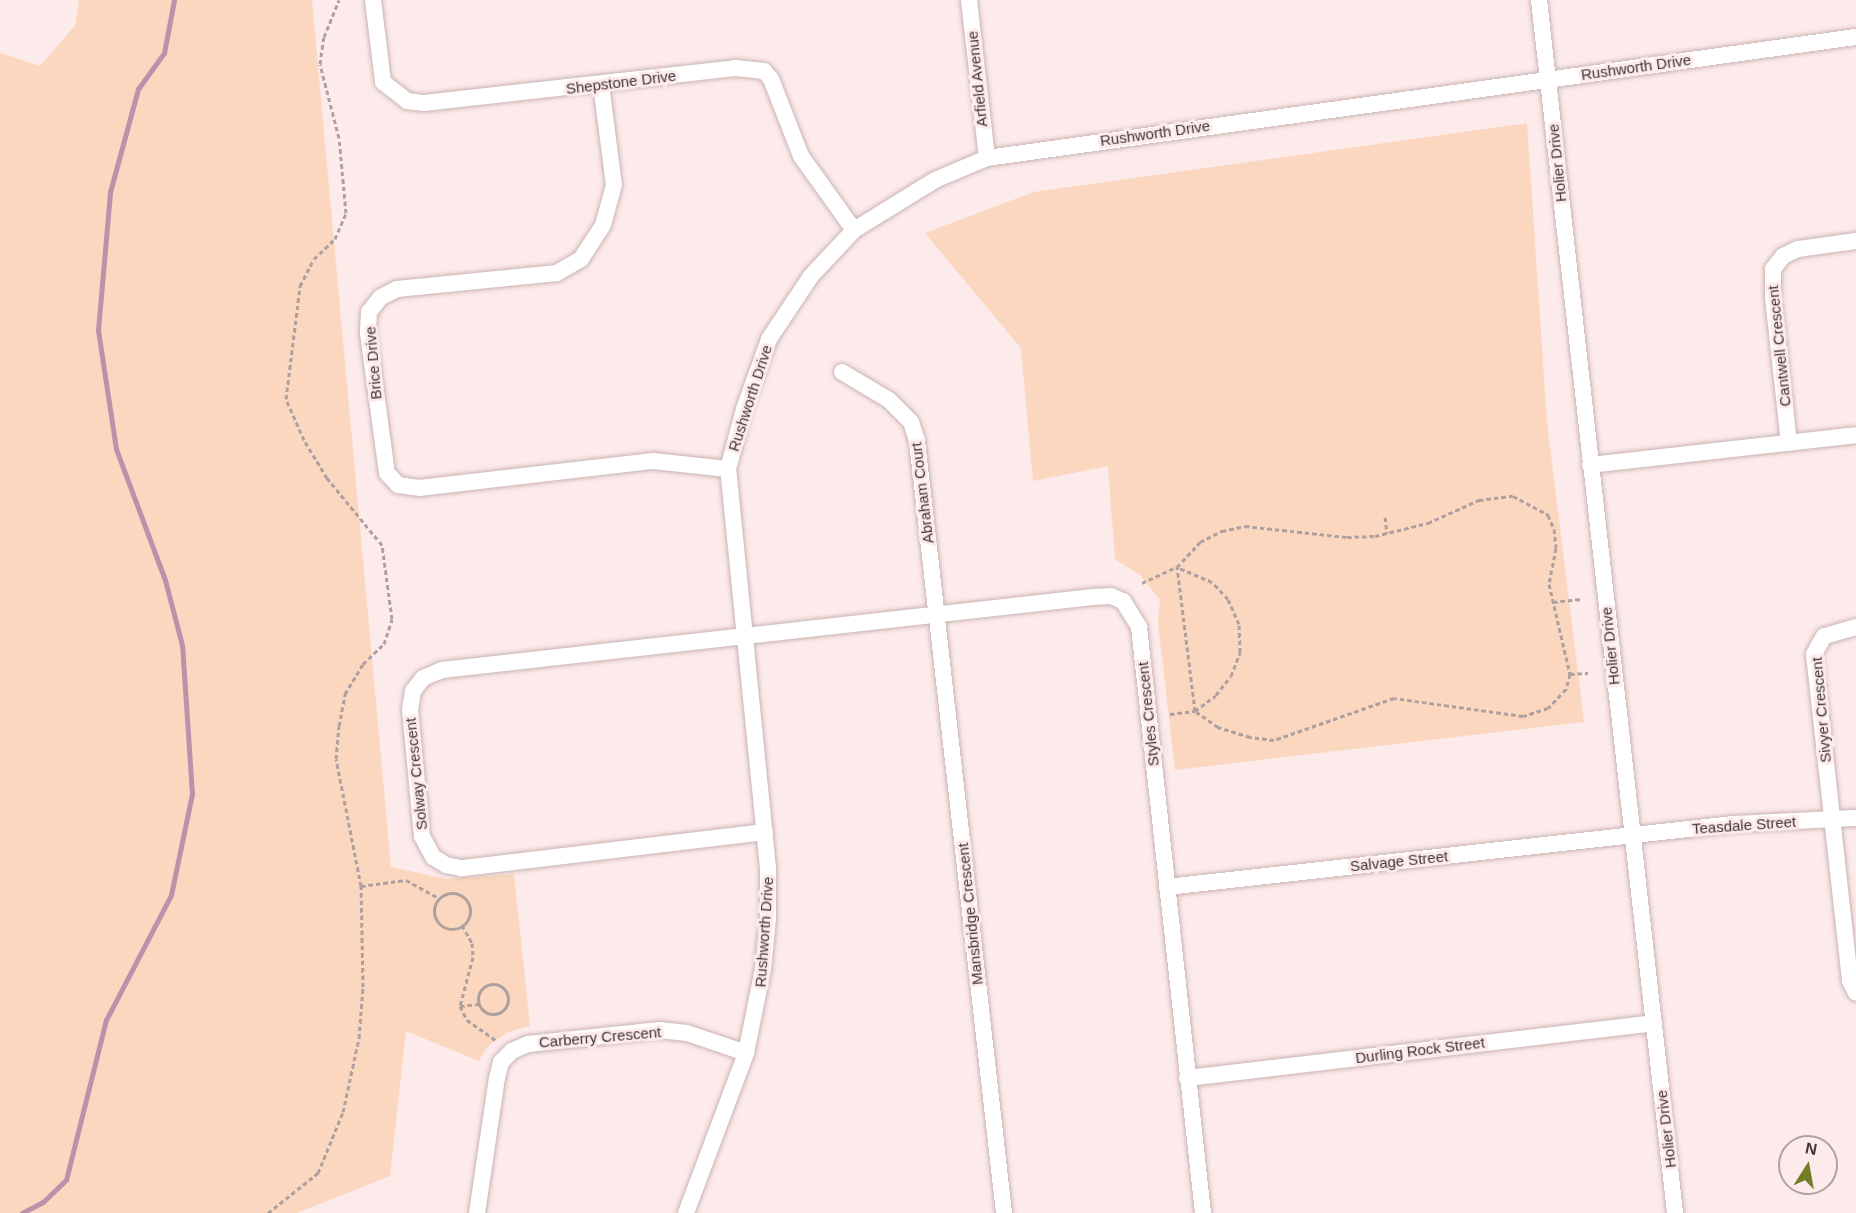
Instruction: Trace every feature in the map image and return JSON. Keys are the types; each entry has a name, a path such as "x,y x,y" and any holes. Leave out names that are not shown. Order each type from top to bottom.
{"street":[{"name":"Shepstone Drive","path":"373,0 383,82 407,101 424,104 735,68 764,71 771,79 801,156 854,230"},
{"name":"Arfield Avenue","path":"969,0 987,158"},
{"name":"Holier Drive","path":"1539,0 1631,835 1676,1213"},
{"name":"Rushworth Drive","path":"686,1213 746,1053 766,943 769,893 765,832 743,637 728,469 744,409 770,339 811,276 854,230 935,180 987,158 1856,37"},
{"name":"Brice Drive","path":"601,84 614,185 603,225 581,259 557,273 397,289 381,297 369,312 369,345 387,473 398,485 419,488 653,461 728,469"},
{"name":"Cantwell Crescent","path":"1789,443 1773,298 1773,269 1783,255 1798,249 1856,241"},
{"name":"Abraham Court","path":"842,372 889,400 910,422 917,441 937,615"},
{"path":"1590,465 1856,435"},
{"name":"Styles Crescent","path":"743,637 1111,596 1123,601 1132,611 1138,627 1203,1213"},
{"name":"Mansbridge Crescent","path":"937,615 1004,1213"},
{"name":"Sivyer Crescent","path":"1856,627 1824,636 1814,654 1850,981 1856,993"},
{"name":"Solway Crescent","path":"743,637 442,670 423,678 413,691 410,710 422,836 433,856 446,865 461,868 765,832"},
{"name":"Teasdale Street","path":"1631,835 1733,824 1856,818"},
{"name":"Salvage Street","path":"1167,887 1631,835"},
{"name":"Durling Rock Street","path":"1187,1078 1654,1023"},
{"name":"Carberry Crescent","path":"477,1213 496,1078 501,1062 512,1051 528,1044 659,1030 687,1033 746,1053"}],"path":[{"path":"267,1213 318,1173 343,1113 359,1038 363,987 361,886 336,759 345,694 363,664 384,644 392,619 382,545 327,478 304,441 286,399 300,286 314,259 335,239 346,213 339,138 320,64 324,37 339,0"},
{"path":"1142,583 1177,567 1200,542 1222,531 1245,526 1347,537 1387,534 1428,523 1479,500 1512,496 1527,501 1548,514 1554,529 1556,548 1549,584 1570,674 1566,689 1548,708 1523,716 1394,698 1274,740 1250,737 1218,727 1195,711 1177,567"},
{"path":"1385,517 1387,534"},
{"path":"1170,714 1195,711 1231,676 1240,652 1239,624 1228,599 1212,582 1177,567"},
{"path":"1552,602 1581,599"},
{"path":"1570,674 1588,673"},
{"path":"361,886 406,880 439,898 453,893 464,897 470,912 462,926 451,928 440,924 434,914 439,898"},
{"path":"462,926 472,943 473,957 460,1006 467,1020 497,1041"},
{"path":"491,984 507,992 506,1010 497,1015 486,1013 478,1004 481,987 491,984"},
{"path":"460,1006 478,1004"}],"shaded area":[{"path":"79,0 312,0 391,867 446,879 514,874 530,1026 508,1032 488,1046 479,1061 406,1031 390,1176 297,1213 0,1213 0,53 40,66 75,26"},
{"path":"1527,123 1547,422 1584,722 1175,770 1158,623 1160,600 1140,575 1115,559 1108,466 1033,481 1021,348 925,233 1034,192"}],"waterway":[{"path":"22,1213 43,1202 66,1180 106,1020 171,895 192,794 182,645 165,580 116,449 98,330 110,192 138,89 164,53 174,0"}]}
